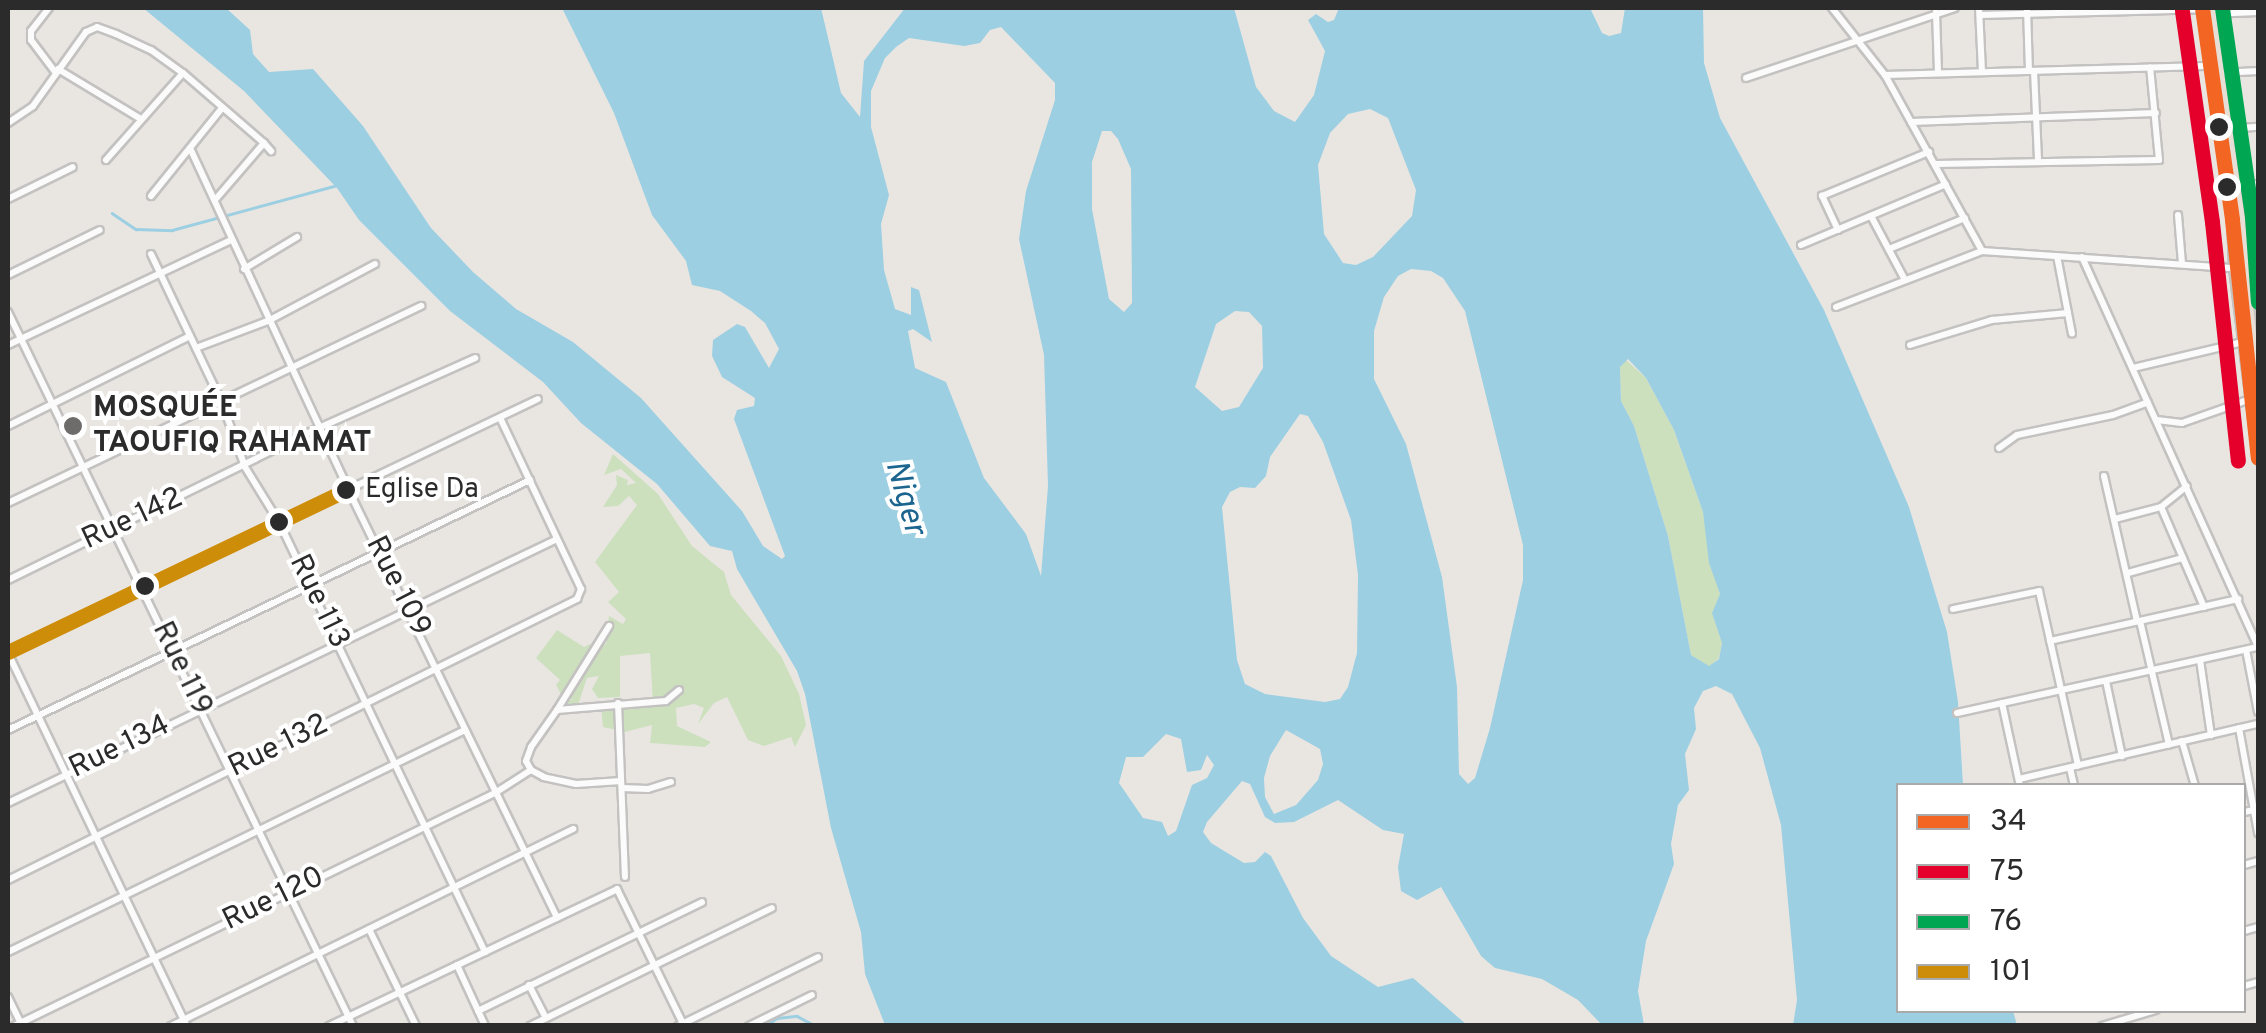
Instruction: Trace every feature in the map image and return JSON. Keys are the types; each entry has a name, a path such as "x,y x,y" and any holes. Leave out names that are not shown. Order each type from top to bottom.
{"highway":[{"path":"2205,11 2226,129 2243,342 2258,406"},
{"path":"2215,68 2242,241 2238,268 2255,398 2258,458"}],"street":[{"path":"49,8 32,31 31,40 57,71 141,119"},
{"path":"1832,8 1886,74 1982,250"},
{"path":"1746,78 1955,8"},
{"path":"2028,10 2038,160"},
{"path":"1982,72 1980,11 2258,12"},
{"path":"1936,12 1938,74"},
{"path":"8,123 27,112 86,32 97,27 141,44 183,73 271,151"},
{"path":"1886,74 2150,68 2258,71"},
{"path":"1936,164 2158,160 2150,68"},
{"path":"106,160 183,73"},
{"path":"151,196 222,108"},
{"path":"1911,122 2156,112"},
{"path":"2226,129 2258,127"},
{"path":"215,200 264,144"},
{"name":"Rue 109","path":"190,148 348,490 556,918"},
{"path":"1838,230 1822,196 1928,152"},
{"path":"8,199 73,166"},
{"path":"1801,245 1946,184"},
{"path":"2231,186 2258,184"},
{"path":"2178,215 2182,264"},
{"path":"1871,216 1905,280"},
{"path":"1889,249 1964,218"},
{"path":"8,275 100,230"},
{"path":"8,345 230,237"},
{"path":"244,269 296,237"},
{"path":"2242,241 2258,240"},
{"path":"1836,307 1982,250 2258,270"},
{"name":"Rue 113","path":"151,254 222,403 245,467 279,522 485,952"},
{"path":"2057,256 2072,334"},
{"path":"1957,713 2258,647 2082,258"},
{"path":"196,348 270,320 374,264"},
{"path":"8,503 422,306"},
{"name":"Rue 119","path":"8,312 354,1026"},
{"path":"1910,345 1992,320 2068,313"},
{"path":"8,426 190,336"},
{"path":"2133,368 2243,342"},
{"name":"Rue 142","path":"8,580 321,427 475,358"},
{"path":"185,1022 8,653 501,420 538,398"},
{"path":"2157,420 2182,423 2255,398"},
{"path":"1999,448 2017,435 2113,415 2148,402"},
{"path":"501,420 557,539"},
{"path":"2104,476 2169,744"},
{"path":"8,730 530,480"},
{"path":"2115,518 2161,508 2187,486"},
{"path":"2161,508 2204,607"},
{"name":"Rue 134","path":"8,803 557,539"},
{"name":"Rue 132","path":"8,880 577,599 581,590 557,539"},
{"path":"2128,573 2183,558"},
{"path":"1953,608 2039,591 2061,690 2074,783"},
{"path":"2050,641 2238,599"},
{"path":"609,626 530,746 526,761 531,770 576,784 621,784 648,789 671,782"},
{"path":"2246,650 2258,712"},
{"path":"2200,660 2211,735"},
{"path":"2106,681 2122,756"},
{"path":"557,710 666,701 679,690"},
{"path":"618,703 625,876"},
{"path":"2002,703 2020,782 2258,724"},
{"path":"2239,728 2258,834"},
{"path":"8,952 465,730"},
{"path":"2182,741 2194,783"},
{"name":"Rue 120","path":"19,1025 495,793 531,770"},
{"path":"2246,812 2254,810"},
{"path":"170,1026 573,829"},
{"path":"329,1026 617,890 682,1025 818,957"},
{"path":"478,1010 702,902"},
{"path":"530,1026 772,908"},
{"path":"370,928 416,1026"},
{"path":"457,965 485,1026"},
{"path":"529,985 546,1018"},
{"path":"749,1026 812,995"},
{"path":"8,997 19,1025"},
{"path":"2102,1026 2135,1021"}],"green space":[{"path":"1625,359 1646,378 1674,430 1703,512 1720,595 1722,643 1719,658 1709,667 1691,655 1668,536 1634,426 1621,401 1620,367"},
{"path":"613,454 658,494 692,546 724,572 731,595 781,656 799,694 806,725 795,747 791,737 764,746 748,740 727,697 714,703 698,724 704,708 694,704 676,708 677,726 711,742 705,747 650,743 652,725 625,732 603,727 601,707 653,705 650,653 620,656 620,697 598,698 592,689 599,676 587,678 577,708 555,708 564,700 573,700 561,694 556,685 560,680 536,658 557,630 584,647 590,644 594,648 606,644 609,616 623,624 626,619 608,602 619,592 595,562 637,505 629,496 618,506 603,507 617,485 616,475 628,480 627,485 636,483 621,469 604,475"}],"water":[{"name":"Niger","path":"143,8 226,8 250,30 253,54 269,72 313,69 363,126 431,228 473,272 516,309 573,342 641,398 742,511 763,546 782,559 785,556 734,419 737,410 754,406 755,398 722,377 712,356 713,340 737,324 745,327 769,368 779,349 765,323 751,311 720,291 692,285 686,261 652,215 614,113 562,8 821,8 841,93 860,117 864,61 905,8 1234,8 1256,87 1274,111 1295,122 1314,95 1325,51 1308,20 1316,14 1328,22 1334,20 1339,8 1590,8 1602,33 1609,36 1621,33 1625,8 1703,8 1704,63 1720,118 1824,310 1909,507 1947,632 1958,702 1963,783 1896,783 1896,1013 2014,1013 2017,1025 1793,1025 1797,1000 1781,825 1760,748 1732,694 1716,686 1703,691 1694,708 1696,729 1685,754 1689,790 1678,805 1671,844 1674,864 1646,941 1638,991 1644,1025 1602,1025 1578,1000 1542,979 1495,968 1481,956 1441,887 1417,900 1401,891 1398,867 1404,834 1383,830 1338,800 1294,822 1275,823 1265,817 1250,784 1242,781 1207,822 1203,832 1211,843 1244,863 1255,862 1265,852 1271,856 1303,918 1331,956 1378,987 1413,978 1467,1025 885,1025 865,974 861,932 831,828 805,694 797,671 737,569 732,551 710,546 657,484 581,423 543,382 450,311 359,220 337,188 244,91","holes":["1001,27 1055,83 1055,100 1026,191 1019,239 1044,355 1048,486 1041,576 1026,534 984,478 946,382 915,368 908,331 913,329 932,342 919,290 911,287 911,315 895,309 884,270 881,224 889,195 871,127 871,91 885,58 909,38 964,46 980,43 990,30","1370,109 1388,118 1416,190 1412,216 1373,257 1356,265 1343,263 1324,234 1318,165 1330,133 1348,114","1102,131 1111,131 1131,169 1132,303 1124,312 1109,299 1092,209 1092,162","1411,269 1431,271 1443,278 1465,311 1523,545 1523,580 1490,728 1475,778 1468,784 1459,774 1457,687 1442,577 1406,444 1374,379 1374,331 1384,297 1398,276","1235,311 1249,312 1262,326 1263,368 1239,407 1222,411 1195,387 1216,324","1628,359 1646,378 1674,430 1703,512 1709,563 1720,594 1712,613 1722,643 1719,659 1709,666 1691,655 1668,536 1634,426 1621,401 1620,367","1300,414 1308,416 1323,442 1351,520 1358,575 1357,653 1348,687 1340,699 1325,702 1265,694 1245,684 1237,660 1222,507 1230,492 1240,487 1255,488 1266,476 1270,457","1286,730 1320,749 1323,764 1318,780 1296,805 1274,814 1265,797 1264,778 1270,756","1166,734 1181,739 1187,772 1201,770 1207,755 1214,765 1207,778 1192,785 1176,831 1168,836 1162,822 1143,818 1119,783 1126,757 1143,757"]}],"waterway":[{"path":"112,213 136,229 172,230 338,185"},
{"path":"765,1026 777,1018 797,1016 816,1026"}],"transit line":[{"name":"34","path":"2202,8 2232,220 2258,458"},
{"name":"76","path":"2222,8 2252,217 2258,302"},
{"name":"75","path":"2182,11 2212,222 2238,461"},
{"name":"101","path":"8,652 350,488"}],"place":[{"name":"MOSQUÉE TAOUFIQ RAHAMAT","path":"73,426"},
{"name":"Eglise Da","path":"346,490"}]}
